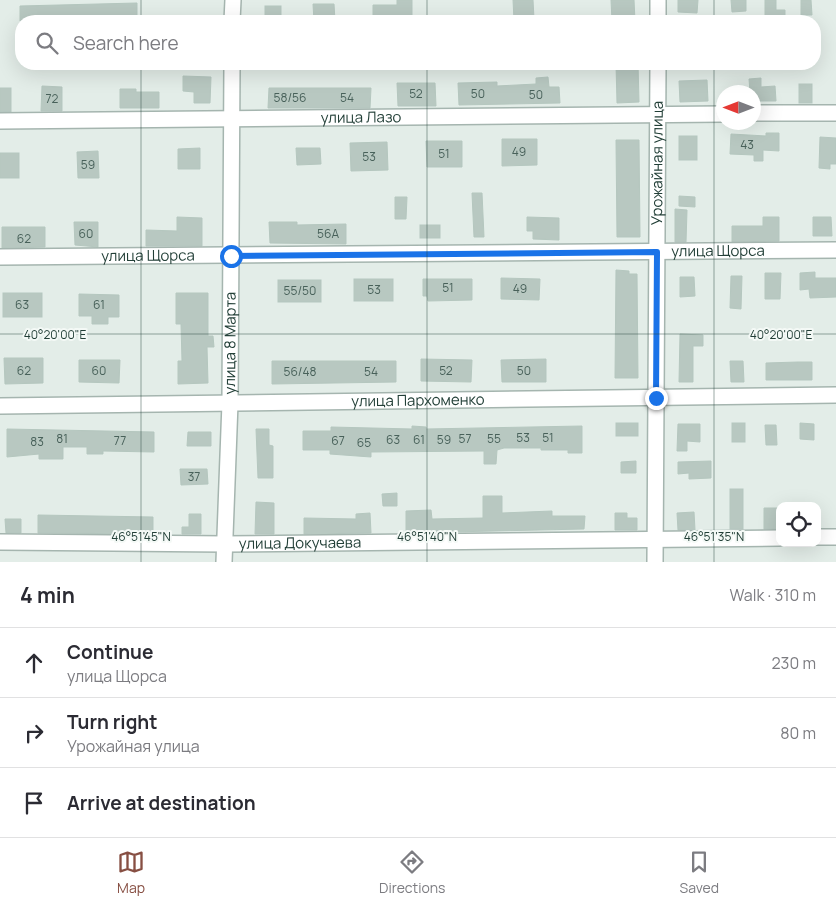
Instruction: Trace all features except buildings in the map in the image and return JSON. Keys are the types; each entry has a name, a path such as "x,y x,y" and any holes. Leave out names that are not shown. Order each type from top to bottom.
{"street":[{"path":"232,15 233,0"},
{"path":"658,0 658,15"},
{"name":"улица 8 Марта","path":"224,562 230,403 232,70"},
{"name":"Урожайная улица","path":"656,562 658,70"},
{"path":"761,114 836,112"},
{"name":"улица Лазо","path":"0,121 716,114"},
{"name":"улица Щорса","path":"0,258 836,250"},
{"name":"улица Пархоменко","path":"0,406 836,395"},
{"path":"821,537 836,537"},
{"name":"улица Докучаева","path":"0,542 224,544 776,538"}],"route":[{"path":"231,256 657,252 656,398"}]}
